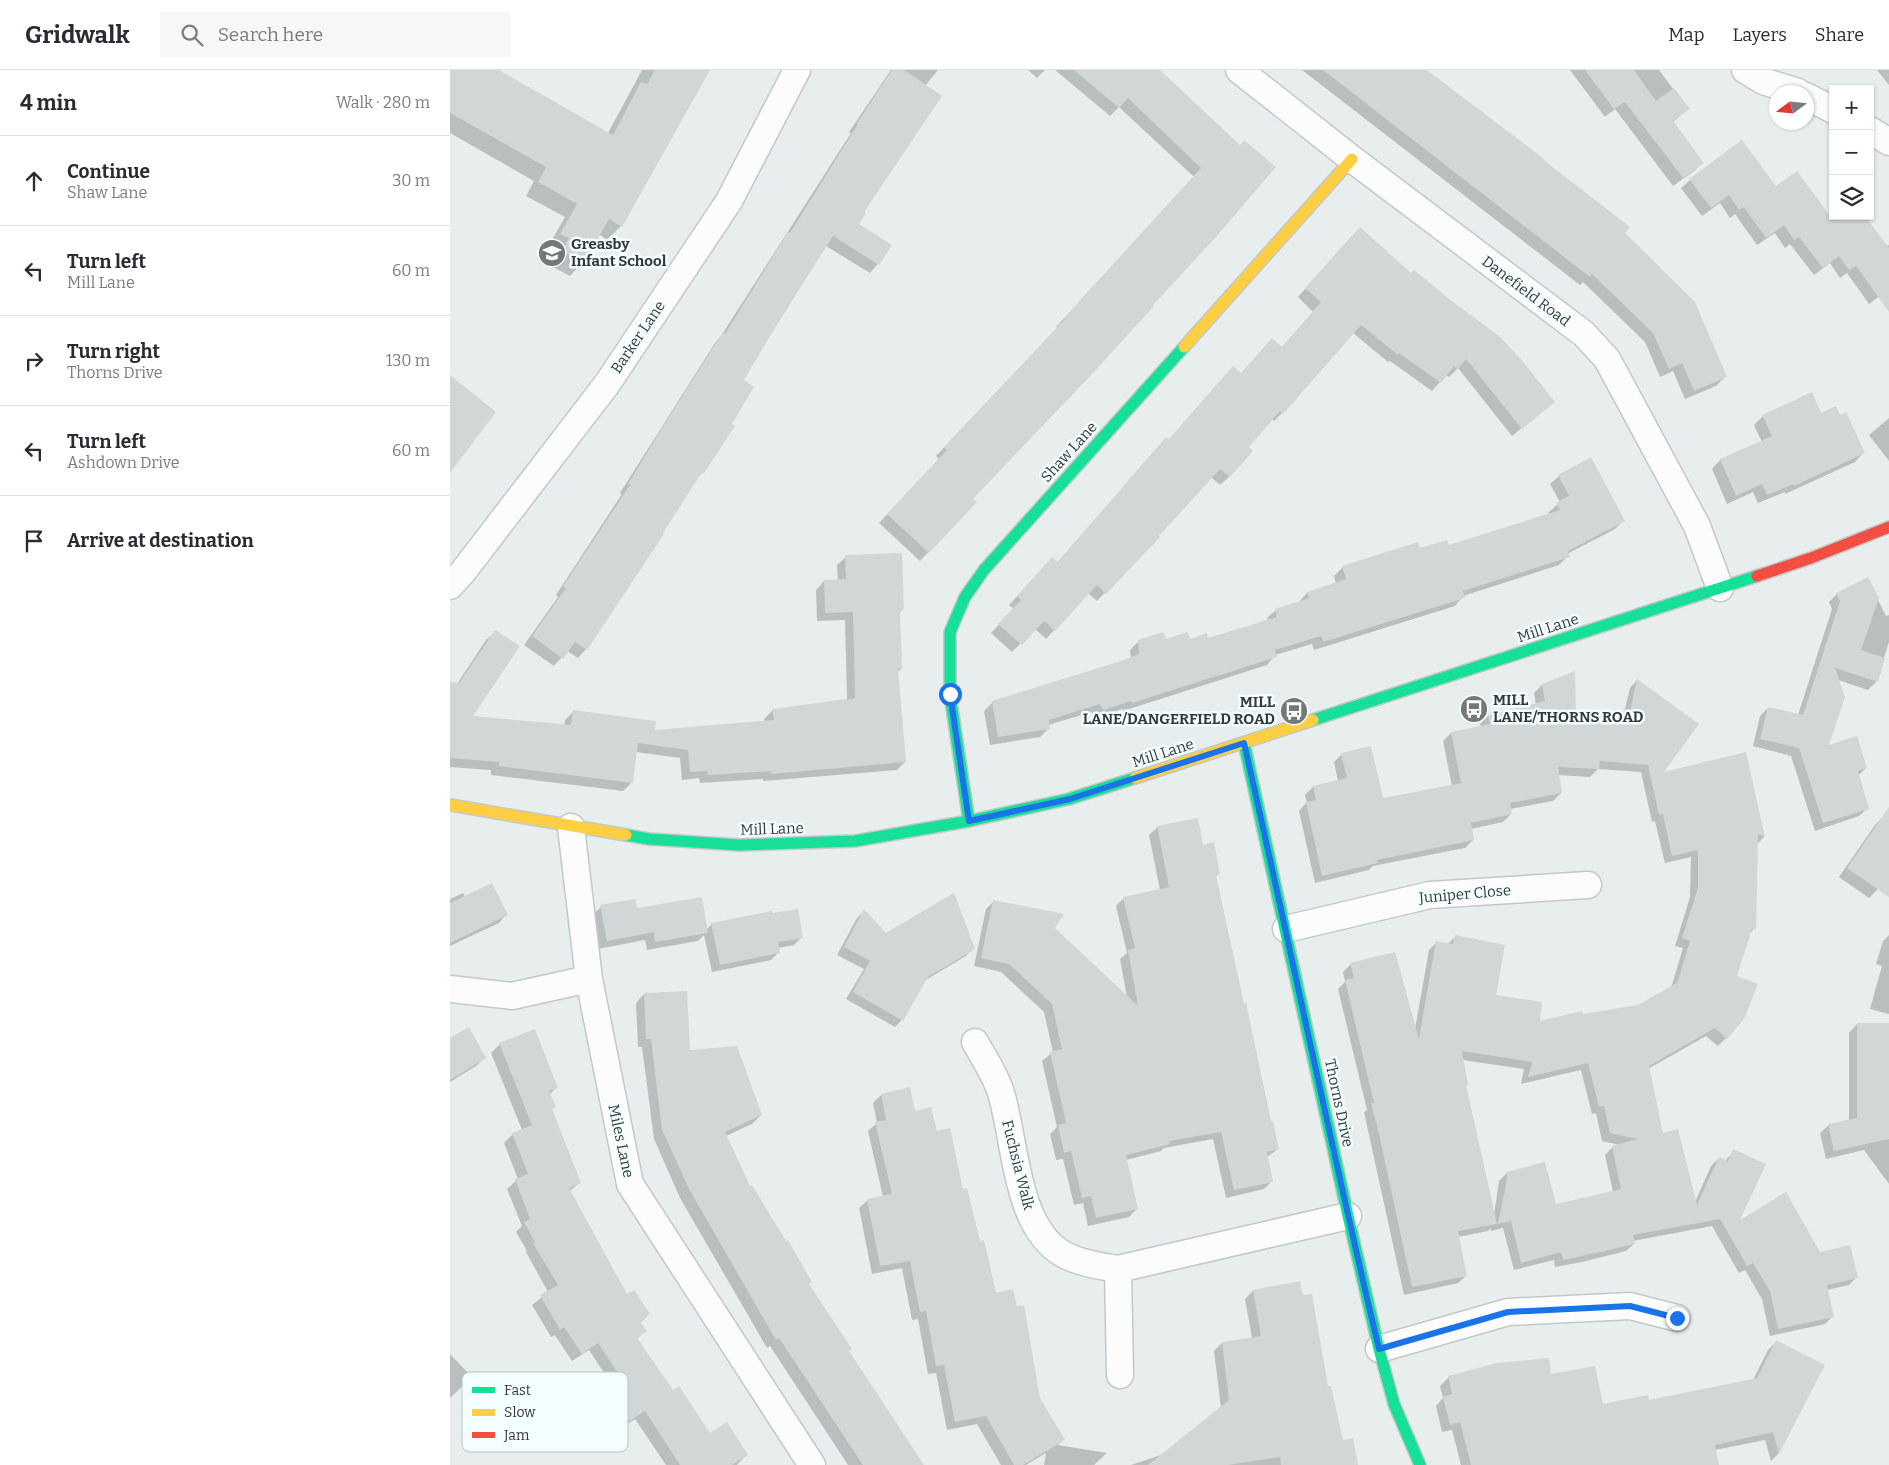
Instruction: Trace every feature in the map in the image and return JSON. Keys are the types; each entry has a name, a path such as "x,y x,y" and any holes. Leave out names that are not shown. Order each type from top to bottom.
{"street":[{"name":"Barker Lane","path":"450,586 607,384 729,201 798,70"},
{"name":"Danefield Road","path":"1239,70 1352,159 1584,334 1607,359 1697,526 1720,588"},
{"path":"1745,70 1763,80 1778,85"},
{"path":"1814,100 1829,108"},
{"path":"1874,133 1889,142"},
{"name":"Shaw Lane","path":"969,821 950,694 950,632 965,598 991,563 1352,159"},
{"name":"Mill Lane","path":"450,805 649,839 739,846 855,840 969,821 1070,799 1811,558 1889,527"},
{"name":"Thorns Drive","path":"1244,743 1379,1349 1394,1404 1420,1465"},
{"name":"Miles Lane","path":"571,827 589,979 630,1184 812,1465"},
{"name":"Juniper Close","path":"1286,929 1430,894 1588,885"},
{"path":"450,989 512,996 589,979"},
{"name":"Fuchsia Walk","path":"975,1042 1001,1092 1027,1208 1040,1235 1063,1254 1091,1264 1118,1269 1348,1216"},
{"path":"1118,1269 1120,1375"},
{"path":"1379,1349 1508,1312 1630,1306 1677,1318"}],"building":[{"path":"450,70 499,70 613,135 641,82 647,84 655,70 710,70 622,227 609,219 584,263 562,251 569,238 560,234 577,204 538,182 546,167 450,113"},
{"path":"892,70 904,70 942,96 864,212 866,213 859,224 892,245 879,265 833,236 744,380 754,387 732,424 735,426 704,473 702,472 664,534 587,650 575,642 563,659 532,636 566,588 563,586 630,485 628,484 662,428 723,332 725,334 788,232 790,233 857,123"},
{"path":"1074,70 1160,70 1240,145 1244,140 1276,167 1216,237 1094,372 973,499 977,502 929,553 887,514 947,450 944,447 1065,319 1201,168 1128,98 1119,108"},
{"path":"1323,70 1427,70 1539,155 1630,227 1625,233 1695,302 1727,377 1694,391 1682,363 1669,369 1653,333 1592,274 1590,277"},
{"path":"1585,70 1634,70 1656,101 1674,88 1690,109 1673,121 1704,163 1683,178 1625,102 1614,109"},
{"path":"1742,140 1776,186 1797,171 1829,215 1829,220 1868,220 1889,248 1889,312 1856,266 1849,270 1839,256 1823,268 1799,237 1794,240 1784,225 1766,238 1744,207 1739,210 1729,195 1711,208 1689,179"},
{"path":"1360,227 1411,273 1414,270 1499,336 1519,357 1555,402 1522,429 1466,359 1458,369 1454,366 1441,383 1399,353 1398,355 1361,325 1283,414 1280,411 1249,447 1253,451 1230,477 1220,469 1106,594 1097,585 1055,631 1044,621 1022,645 998,624 1021,600 1017,596 1052,557 1058,562 1166,437 1169,439 1233,366 1241,373 1272,338 1282,347 1321,302 1305,288"},
{"path":"450,375 496,412 450,473"},
{"path":"1812,392 1821,413 1836,406 1840,415 1846,412 1865,453 1794,486 1794,484 1767,495 1762,484 1736,496 1720,459 1772,436 1762,415"},
{"path":"1591,457 1625,521 1568,551 1570,557 1463,591 1465,598 1323,642 1321,636 1275,650 1277,657 1132,703 1131,701 1103,710 1100,704 1049,720 1050,729 998,737 992,701 1139,654 1138,640 1163,632 1166,639 1188,632 1190,639 1207,633 1208,638 1277,617 1275,609 1309,598 1307,592 1346,579 1342,566 1418,542 1420,548 1447,540 1449,545 1560,510 1556,503 1569,496 1558,475"},
{"path":"902,553 904,609 900,610 902,669 898,669 906,762 771,774 771,771 708,775 707,771 690,772 688,750 638,743 633,783 499,766 499,762 450,758 450,682 459,683 495,630 520,646 473,716 571,725 573,710 656,721 655,730 774,720 772,709 855,698 853,612 825,613 824,580 846,579 845,555"},
{"path":"1868,577 1879,598 1861,650 1885,658 1878,682 1835,668 1845,697 1829,745 1857,736 1867,768 1858,771 1869,809 1823,823 1799,748 1760,739 1768,707 1803,715 1840,601 1836,593"},
{"path":"1575,671 1576,713 1629,716 1637,679 1699,724 1664,772 1746,752 1765,837 1758,834 1756,930 1752,929 1737,976 1758,984 1744,1019 1727,1039 1715,1028 1649,1066 1663,1133 1678,1129 1697,1205 1719,1157 1728,1161 1733,1149 1766,1164 1740,1220 1786,1192 1820,1252 1850,1245 1858,1278 1827,1285 1834,1317 1778,1329 1770,1291 1753,1263 1747,1266 1720,1219 1633,1235 1635,1244 1591,1254 1563,1260 1561,1252 1521,1263 1511,1221 1498,1224 1507,1172 1545,1162 1556,1204 1621,1189 1612,1146 1637,1139 1610,1133 1604,1106 1599,1107 1588,1063 1528,1077 1532,1062 1462,1051 1468,1085 1466,1085 1497,1224 1458,1231 1467,1276 1412,1287 1371,1103 1374,1103 1345,980 1354,978 1350,963 1395,952 1419,1039 1436,941 1453,944 1455,935 1505,945 1496,995 1542,1002 1540,1021 1582,1011 1583,1014 1638,1005 1677,983 1690,941 1682,938 1698,888 1698,850 1672,856 1663,814 1659,815 1648,765 1600,761 1599,769 1558,767 1562,793 1510,803 1512,814 1471,823 1474,840 1377,860 1378,863 1322,876 1306,802 1316,800 1313,786 1347,778 1341,753 1371,746 1383,798 1461,783 1451,732 1490,724 1488,715 1545,701 1542,684"},
{"path":"1889,807 1889,897 1847,868"},
{"path":"1198,818 1203,845 1214,842 1220,874 1216,875 1244,1004 1246,1003 1271,1121 1273,1121 1279,1149 1267,1152 1273,1182 1234,1190 1221,1132 1169,1141 1170,1144 1126,1155 1138,1209 1096,1218 1091,1196 1082,1198 1071,1151 1064,1153 1058,1125 1066,1123 1050,1052 1062,1049 1052,1004 1009,964 981,958 993,900 1064,914 1055,928 1138,1006 1128,950 1135,948 1123,897 1169,887 1157,826"},
{"path":"492,883 508,915 450,943 450,903"},
{"path":"954,893 975,949 928,977 903,1021 853,992 870,961 844,947 864,909 886,933"},
{"path":"702,897 708,933 655,942 654,932 607,941 600,905 635,899 637,908"},
{"path":"798,909 803,938 778,942 780,953 720,965 711,923 772,911 773,913"},
{"path":"687,991 690,1050 737,1046 762,1115 725,1132 750,1186 752,1185 786,1241 788,1240 812,1282 809,1284 852,1349 849,1351 924,1465 863,1465 779,1338 776,1340 689,1189 662,1130 651,1039 646,1039 644,993"},
{"path":"1857,1023 1889,1023 1889,1139 1834,1151 1828,1124 1857,1118"},
{"path":"469,1027 486,1058 450,1080 450,1038"},
{"path":"535,1029 558,1088 549,1091 556,1107 552,1109 581,1183 569,1188 627,1294 634,1290 650,1314 640,1322 647,1331 637,1338 673,1390 679,1386 710,1433 727,1422 748,1455 732,1465 680,1465 645,1411 630,1421 628,1418 628,1372 618,1372 598,1343 582,1354 564,1327 560,1330 540,1295 558,1285 533,1243 535,1242 524,1222 530,1219 515,1179 528,1174 512,1133 532,1125 499,1043"},
{"path":"910,1087 915,1111 931,1107 937,1131 950,1128 963,1189 967,1188 980,1241 984,1240 996,1293 1013,1289 1017,1306 1024,1305 1040,1398 1065,1440 1023,1465 1014,1465 986,1416 955,1422 944,1365 936,1366 926,1311 920,1312 910,1261 880,1266 867,1199 892,1194 875,1122 886,1120 881,1094"},
{"path":"1300,1281 1303,1295 1312,1294 1328,1386 1331,1386 1343,1440 1353,1438 1358,1465 1281,1465 1280,1457 1228,1465 1148,1465 1229,1400 1222,1342 1261,1336 1253,1290"},
{"path":"1776,1340 1825,1365 1779,1454 1773,1432 1715,1445 1719,1465 1471,1465 1460,1422 1450,1425 1443,1397 1452,1394 1448,1376 1497,1363 1549,1358 1551,1374 1595,1366 1603,1404 1648,1395 1649,1400 1757,1378"}],"traffic: fast":[{"path":"969,821 950,695 950,632 965,597 984,570 1184,347"},
{"path":"1313,720 1757,576"},
{"path":"1244,743 1379,1349 1394,1404 1420,1465"},
{"path":"626,835 649,839 739,845 855,841 969,821 1069,799 1135,778"}],"traffic: slow":[{"path":"1184,347 1352,159"},
{"path":"1135,778 1313,720"},
{"path":"450,805 626,835"}],"traffic: jam":[{"path":"1757,576 1811,558 1889,527"}],"place":[{"name":"Greasby Infant School","path":"552,253"},
{"name":"MILL LANE/THORNS ROAD","path":"1474,709"},
{"name":"MILL LANE/DANGERFIELD ROAD","path":"1294,711"}],"route":[{"path":"950,694 969,821 1070,799 1244,743 1379,1349 1508,1312 1630,1306 1677,1318"}]}
